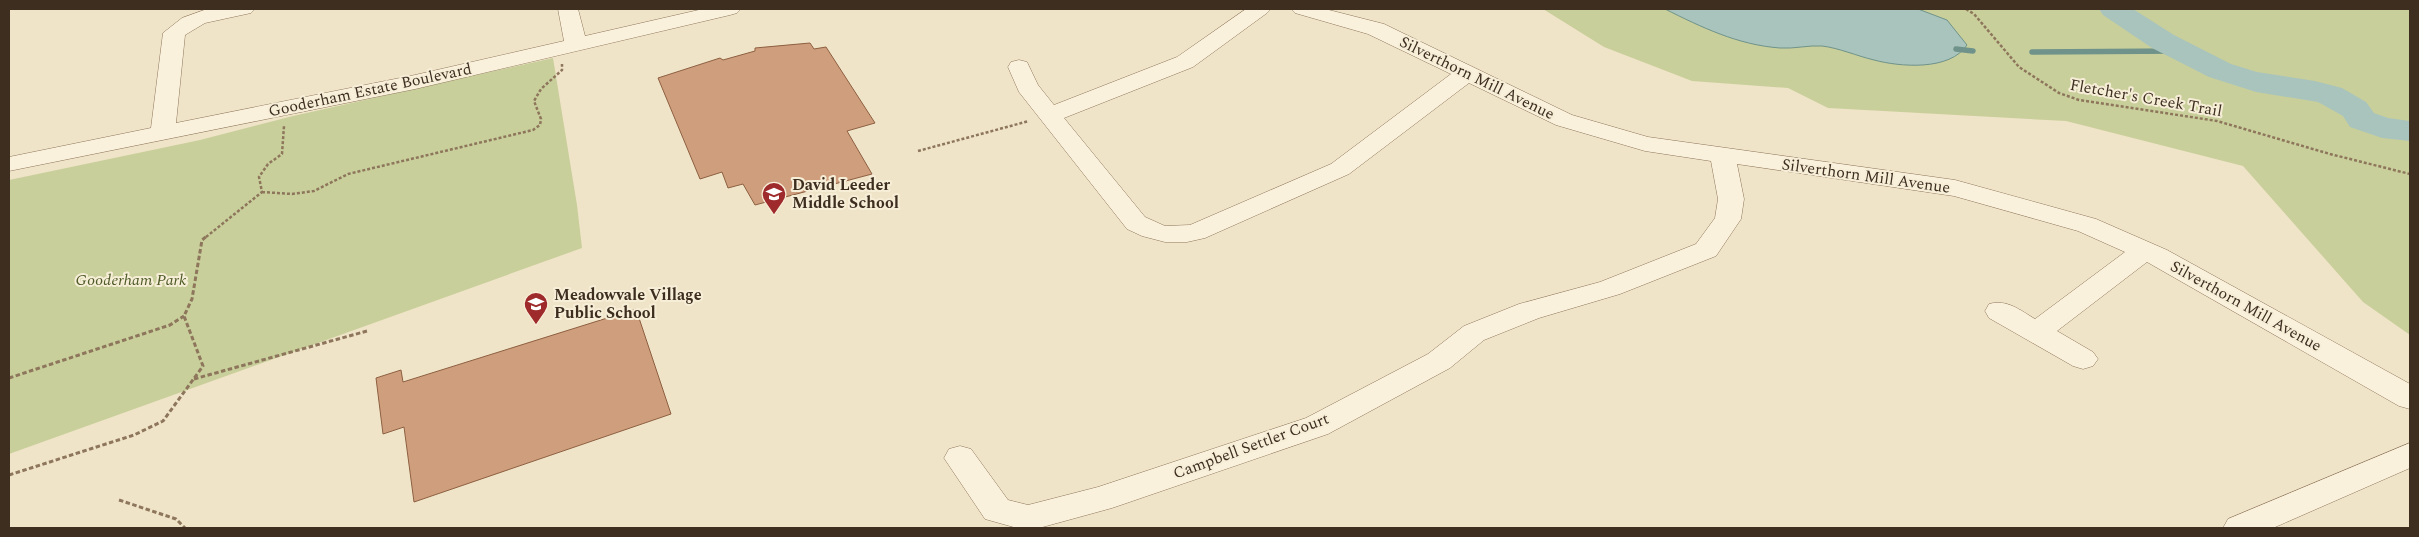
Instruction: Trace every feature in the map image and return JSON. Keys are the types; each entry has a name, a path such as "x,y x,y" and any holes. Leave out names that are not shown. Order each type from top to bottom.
{"street":[{"path":"163,132 174,33 184,24 201,17 244,9"},
{"path":"568,9 576,45"},
{"name":"Gooderham Estate Boulevard","path":"9,164 415,82 730,9"},
{"path":"1050,115 1186,62 1260,9"},
{"name":"Silverthorn Mill Avenue","path":"1302,9 1376,29 1564,120 1645,144 1976,193 2087,225 2145,250 2245,304 2410,398"},
{"path":"1019,67 1027,87 1136,223 1152,233 1174,236 1196,232 1340,169 1466,74"},
{"name":"Campbell Settler Court","path":"960,458 997,510 1028,518 1100,499 1318,426 1439,361 1474,333 1529,311 1610,288 1706,250 1728,219 1731,199 1723,157"},
{"path":"2036,333 2145,250"},
{"path":"1999,310 2083,359"},
{"path":"2240,528 2410,455"}],"path":[{"name":"Fletcher's Creek Trail","path":"1966,9 1974,14 2019,67 2059,93 2079,100 2217,121 2330,154 2410,174"},
{"path":"9,378 170,324 184,316 192,299 202,240 262,192 289,194 310,192 322,188 348,172 360,172 533,130 540,125 541,119 534,101 541,89 562,70 562,65 555,62"},
{"path":"918,151 1050,115"},
{"path":"262,192 259,177 268,164 282,154 284,121"},
{"path":"9,475 134,435 163,421 203,366 184,316"},
{"path":"194,379 367,330"},
{"path":"119,500 176,519 185,528"}],"green space":[{"path":"1543,9 2410,9 2410,335 2363,302 2243,166 2066,121 1828,108 1788,88 1692,81 1604,47"},
{"name":"Gooderham Park","path":"553,58 577,205 582,248 9,454 9,180 200,140 293,116"}],"water":[{"path":"1665,9 1918,9 1947,20 1967,45 1949,59 1937,63 1924,65 1897,64 1822,46 1780,48 1749,43 1720,34"}],"building":[{"path":"810,43 814,49 826,47 875,123 847,131 872,174 755,205 743,184 728,188 722,172 700,179 658,78 720,58 723,60 755,51 755,48"},
{"path":"636,309 671,414 414,502 404,427 383,434 376,378 401,370 403,382"}],"waterway":[{"path":"2114,9 2163,42 2220,71 2256,82 2299,88 2330,95 2354,109 2362,120 2382,128 2410,131"},
{"path":"1956,49 1973,51"},
{"path":"2032,52 2181,51"}],"place":[{"name":"David Leeder Middle School","path":"774,215"},
{"name":"Meadowvale Village Public School","path":"536,325"}]}
